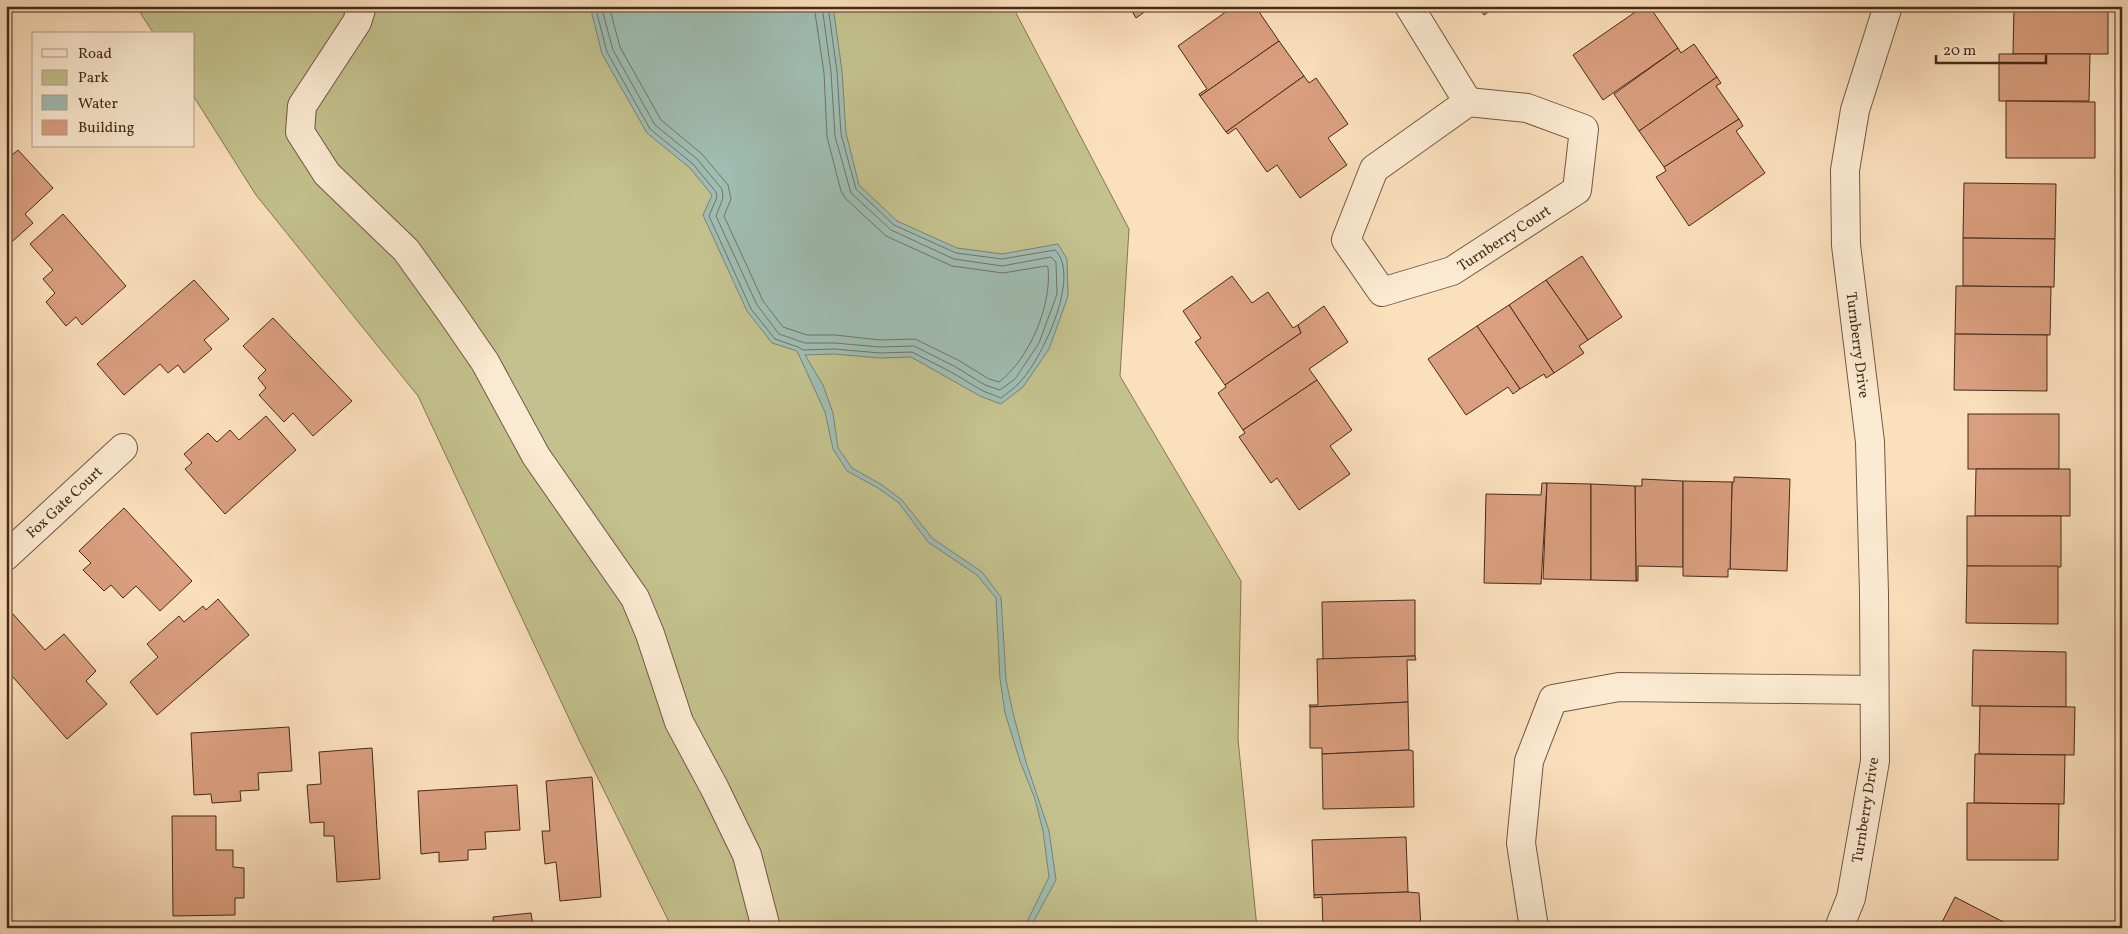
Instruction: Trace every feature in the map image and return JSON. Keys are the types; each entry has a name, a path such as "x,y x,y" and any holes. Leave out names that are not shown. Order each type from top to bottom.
{"street":[{"path":"362,6 358,22 302,106 300,132 327,174 406,250 485,362 536,456 635,598 650,634 679,722 715,789 747,855 766,928"},
{"path":"1409,6 1468,102"},
{"name":"Turnberry Drive","path":"1839,928 1851,898 1875,761 1870,442 1846,245 1845,170 1855,110 1888,6"},
{"name":"Turnberry Court","path":"1468,102 1526,108 1584,129 1577,190 1452,271 1382,292 1346,240 1374,169 1468,102"},
{"name":"Fox Gate Court","path":"6,556 123,448"},
{"path":"1534,928 1521,843 1529,761 1553,699 1619,687 1874,690"}],"green space":[{"path":"139,6 1015,6 1016,13 1129,229 1120,376 1241,581 1238,739 1257,928 672,928 580,742 418,396 256,195 195,99 195,32 153,32 141,14"}],"water":[{"path":"590,6 833,6 842,71 846,133 859,185 897,221 957,248 1002,254 1058,244 1067,259 1068,296 1049,349 1023,387 1001,404 980,396 911,357 880,358 834,354 805,355 823,385 833,413 838,448 852,468 882,485 902,500 932,538 982,572 1001,597 1006,680 1026,762 1049,831 1056,880 1030,928 1024,928 1049,877 1043,831 1035,799 1020,761 1005,713 1000,679 996,598 977,575 928,542 899,503 878,488 847,471 833,449 825,412 797,351 772,343 747,311 703,215 712,195 690,168 647,133 602,54"}],"building":[{"path":"1129,6 1153,6 1136,18"},
{"path":"1234,6 1255,6 1279,41 1200,96 1199,94 1207,89 1178,46"},
{"path":"1478,6 1497,6 1484,15"},
{"path":"1644,6 1649,6 1678,48 1603,100 1573,55"},
{"path":"2014,6 2108,6 2108,54 2013,54"},
{"path":"1279,41 1304,76 1226,132 1200,96"},
{"path":"1694,44 1717,77 1639,131 1614,94 1678,48 1681,53"},
{"path":"1999,54 2090,54 2089,101 1999,101"},
{"path":"1304,76 1309,83 1316,78 1348,124 1328,138 1347,165 1300,198 1277,165 1267,172 1236,128 1228,134 1226,132"},
{"path":"1717,77 1721,83 1716,86 1739,119 1664,167 1639,131"},
{"path":"2006,101 2095,102 2095,158 2006,158"},
{"path":"1739,119 1743,126 1736,131 1765,173 1689,226 1656,177 1666,171 1664,167"},
{"path":"18,150 53,188 25,214 33,223 6,247 6,160"},
{"path":"1964,183 2056,184 2055,239 1963,238"},
{"path":"63,214 126,286 82,325 76,317 66,326 46,302 55,293 43,279 53,270 30,244"},
{"path":"1963,238 2055,239 2054,287 1963,286"},
{"path":"1582,256 1622,317 1588,340 1546,280"},
{"path":"1232,276 1252,303 1268,292 1293,328 1298,325 1301,333 1225,385 1195,342 1201,338 1183,311"},
{"path":"194,280 229,319 204,340 212,349 184,373 178,365 168,373 160,364 124,395 97,364"},
{"path":"1546,280 1588,340 1579,346 1584,353 1554,373 1509,305"},
{"path":"1956,286 2051,287 2050,335 1955,334"},
{"path":"1509,305 1554,373 1546,378 1544,374 1520,389 1477,326"},
{"path":"1324,306 1348,342 1309,369 1317,380 1243,430 1218,393 1226,387 1225,385 1301,333 1298,325"},
{"path":"273,318 352,401 313,436 293,413 284,422 259,395 266,388 258,378 266,370 243,346"},
{"path":"1477,326 1520,389 1513,394 1508,387 1466,415 1428,359"},
{"path":"1955,334 2047,335 2047,391 1954,390"},
{"path":"1317,380 1352,430 1330,446 1350,474 1299,510 1277,478 1271,483 1239,437 1245,433 1243,430"},
{"path":"1968,414 2059,414 2059,469 1968,469"},
{"path":"266,416 296,450 225,514 185,469 192,463 184,454 208,433 217,442 230,430 239,440"},
{"path":"1976,469 2070,469 2070,516 1975,516"},
{"path":"1734,477 1790,479 1787,571 1730,569 1732,482 1734,482"},
{"path":"1642,479 1683,481 1683,567 1638,566 1638,581 1636,581 1635,486 1642,486"},
{"path":"1683,481 1732,482 1730,569 1728,569 1728,577 1683,576"},
{"path":"1542,483 1547,483 1541,584 1484,583 1486,494 1541,495"},
{"path":"1547,483 1591,484 1591,580 1543,579"},
{"path":"1591,484 1635,486 1636,581 1591,580"},
{"path":"124,508 192,581 160,611 136,586 123,598 111,585 104,591 83,570 91,563 79,551"},
{"path":"1967,516 2061,516 2061,567 1967,566"},
{"path":"1967,566 2058,566 2058,624 1966,623"},
{"path":"218,599 249,635 157,715 130,682 158,657 147,644 179,616 184,622 203,606 206,610"},
{"path":"1415,600 1415,656 1323,659 1322,602"},
{"path":"13,614 45,650 64,634 96,671 86,681 107,704 67,739 6,669 6,620"},
{"path":"1973,650 2066,652 2066,707 1972,706"},
{"path":"1415,656 1416,660 1407,660 1408,702 1310,707 1309,705 1318,705 1317,659"},
{"path":"1408,702 1409,750 1322,754 1322,748 1310,748 1310,707"},
{"path":"1980,706 2075,707 2074,755 1979,754"},
{"path":"289,727 292,771 258,773 259,790 240,791 241,801 212,803 211,794 194,795 191,733"},
{"path":"372,748 380,879 337,882 334,836 324,836 324,822 310,823 307,785 321,784 319,752"},
{"path":"1413,751 1414,807 1323,809 1322,754"},
{"path":"1975,754 2065,755 2064,804 1974,803"},
{"path":"592,777 601,897 560,901 556,862 545,864 542,831 550,831 546,781"},
{"path":"517,785 520,830 485,832 486,849 468,850 468,860 439,862 439,852 421,854 418,791"},
{"path":"1967,803 2059,804 2058,860 1967,860"},
{"path":"172,816 216,816 216,850 233,850 233,867 244,868 244,898 235,898 235,915 173,916"},
{"path":"1406,837 1408,892 1314,895 1312,840"},
{"path":"1419,893 1421,928 1323,928 1322,897 1314,898 1314,895"},
{"path":"1955,897 2015,928 1939,928"},
{"path":"531,913 533,926 564,923 565,928 494,928 493,917"}]}
